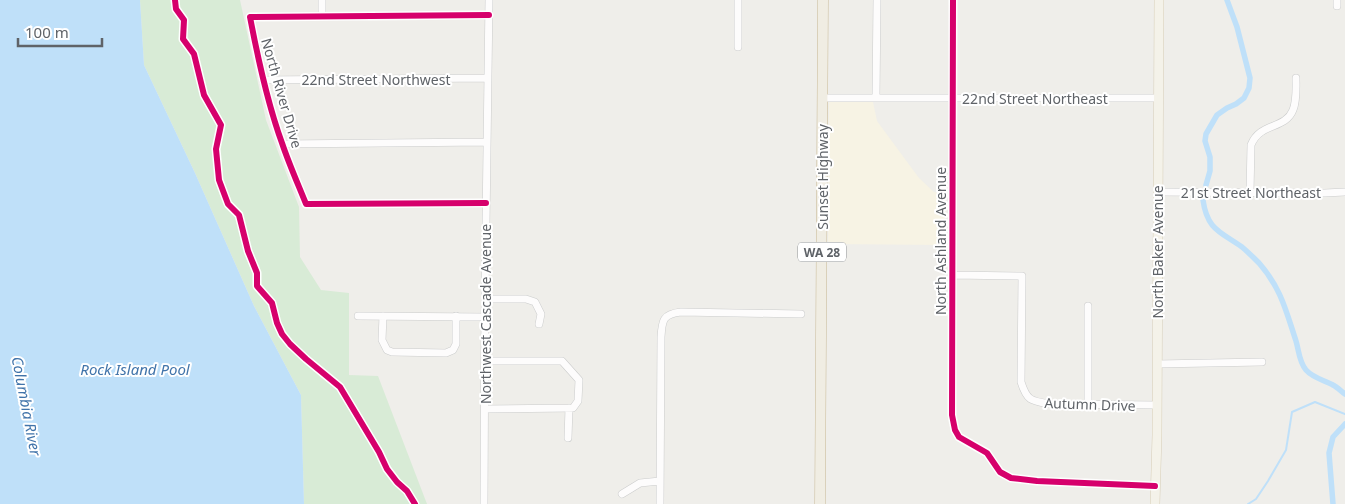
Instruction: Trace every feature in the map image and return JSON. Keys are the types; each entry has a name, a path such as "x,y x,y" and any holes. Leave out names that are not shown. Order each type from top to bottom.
{"highway":[{"name":"Sunset Highway","path":"820,504 823,0"}],"main road":[{"name":"North Baker Avenue","path":"1155,504 1159,0"}],"street":[{"path":"322,0 322,17 489,15"},
{"name":"Northwest Cascade Avenue","path":"484,504 489,0"},
{"path":"738,0 738,47"},
{"path":"876,97 877,0"},
{"name":"North Ashland Avenue","path":"953,0 952,275 953,424 955,430 959,437 987,453 1000,472 1020,480 1155,486"},
{"name":"North River Drive","path":"322,17 250,16 263,80 282,144 306,204 486,203"},
{"name":"22nd Street Northwest","path":"263,80 488,78"},
{"path":"1250,192 1251,145 1258,133 1290,116 1295,102 1296,78"},
{"name":"22nd Street Northeast","path":"823,98 1158,98"},
{"path":"282,144 487,142"},
{"name":"21st Street Northeast","path":"1158,192 1345,192"},
{"name":"Autumn Drive","path":"952,275 1022,276 1021,382 1025,394 1034,402 1050,404 1157,405"},
{"path":"485,299 526,299 535,302 541,314 538,324"},
{"path":"1088,306 1088,404"},
{"path":"660,504 661,337 663,321 671,314 688,312 801,314"},
{"path":"358,316 485,317"},
{"path":"383,316 382,340 386,350 392,352 446,353 453,350 456,344 456,316"},
{"path":"485,362 562,362 579,380 578,401 573,408 485,409"},
{"path":"1157,364 1262,362"},
{"path":"568,438 569,408"},
{"path":"622,494 640,483 660,481"}],"shaded area":[{"path":"829,101 873,102 877,121 919,178 934,192 945,195 944,245 828,244"}],"green space":[{"path":"140,0 240,0 266,120 299,207 300,257 321,290 349,293 349,375 378,376 427,504 304,504 301,395 254,306 195,173 144,65"}],"water":[{"name":"Rock Island Pool","path":"0,0 140,0 144,65 195,173 254,306 301,395 304,504 0,504"}],"waterway":[{"path":"1206,185 1210,171 1210,157 1205,141 1206,134 1217,115 1244,98 1249,88 1250,78 1237,27 1227,0"},
{"path":"1203,200 1208,218 1216,229 1249,253 1273,282 1286,310 1301,360 1306,370 1335,386 1345,394"},
{"path":"1248,504 1256,499 1286,450 1292,412 1315,402 1345,414"},
{"path":"1333,504 1329,453 1333,437 1345,424"}],"cycle path":[{"path":"175,0 176,9 184,20 183,39 194,54 204,95 221,125 216,149 219,180 228,204 239,215 248,251 257,273 257,286 272,303 277,323 282,334 290,344 340,387 379,452 387,469 407,491 415,504"},
{"path":"953,0 952,415 955,430 959,437 987,453 1000,472 1011,478 1037,481 1155,486"},
{"path":"486,203 306,204 272,112 250,17 489,15"}],"water label":[{"name":"Columbia River","path":"27,406"}]}
